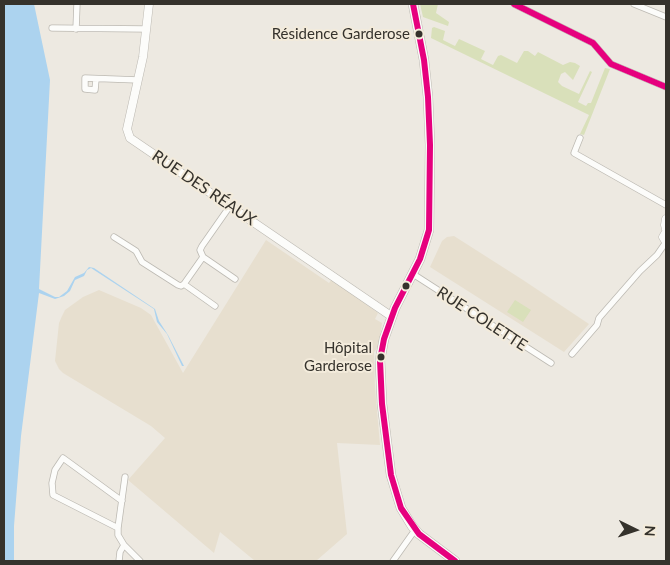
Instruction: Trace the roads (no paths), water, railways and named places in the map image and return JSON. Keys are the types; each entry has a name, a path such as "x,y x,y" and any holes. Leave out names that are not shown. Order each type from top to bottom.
{"main road":[{"path":"413,4 426,73 430,145 428,234 420,260 391,316 380,360 381,394 391,475 406,517 415,530 455,561"}],"street":[{"path":"76,29 77,4"},
{"name":"RUE DES RÉAUX","path":"149,4 143,57 127,129 130,138 391,316"},
{"path":"514,4 588,40 597,47 611,64 666,87"},
{"path":"634,4 666,17"},
{"path":"52,28 146,29"},
{"path":"96,79 138,80"},
{"path":"580,138 574,153 666,205"},
{"path":"230,206 200,250 203,257 235,279"},
{"path":"572,354 597,325 599,318 640,271 656,256 666,242 663,238 666,230 666,219"},
{"path":"114,237 136,252 142,262 181,286 203,257"},
{"name":"RUE COLETTE","path":"413,274 551,363"},
{"path":"184,284 215,306"},
{"path":"118,528 53,494 54,470 63,458 122,501"},
{"path":"125,477 118,535 124,545 140,561"},
{"path":"393,561 415,530"},
{"path":"119,561 120,552 124,545"}],"water":[{"path":"4,4 34,4 50,80 39,289 59,297 67,291 75,277 84,273 89,267 94,268 155,309 159,321 168,335 184,366 182,366 167,334 157,322 154,309 91,268 87,270 84,276 75,280 70,291 64,296 55,299 39,293 21,436 14,526 14,561 4,561"}],"place":[{"name":"Résidence Garderose","path":"419,34"},
{"name":"Hôpital Garderose","path":"381,357"}]}
